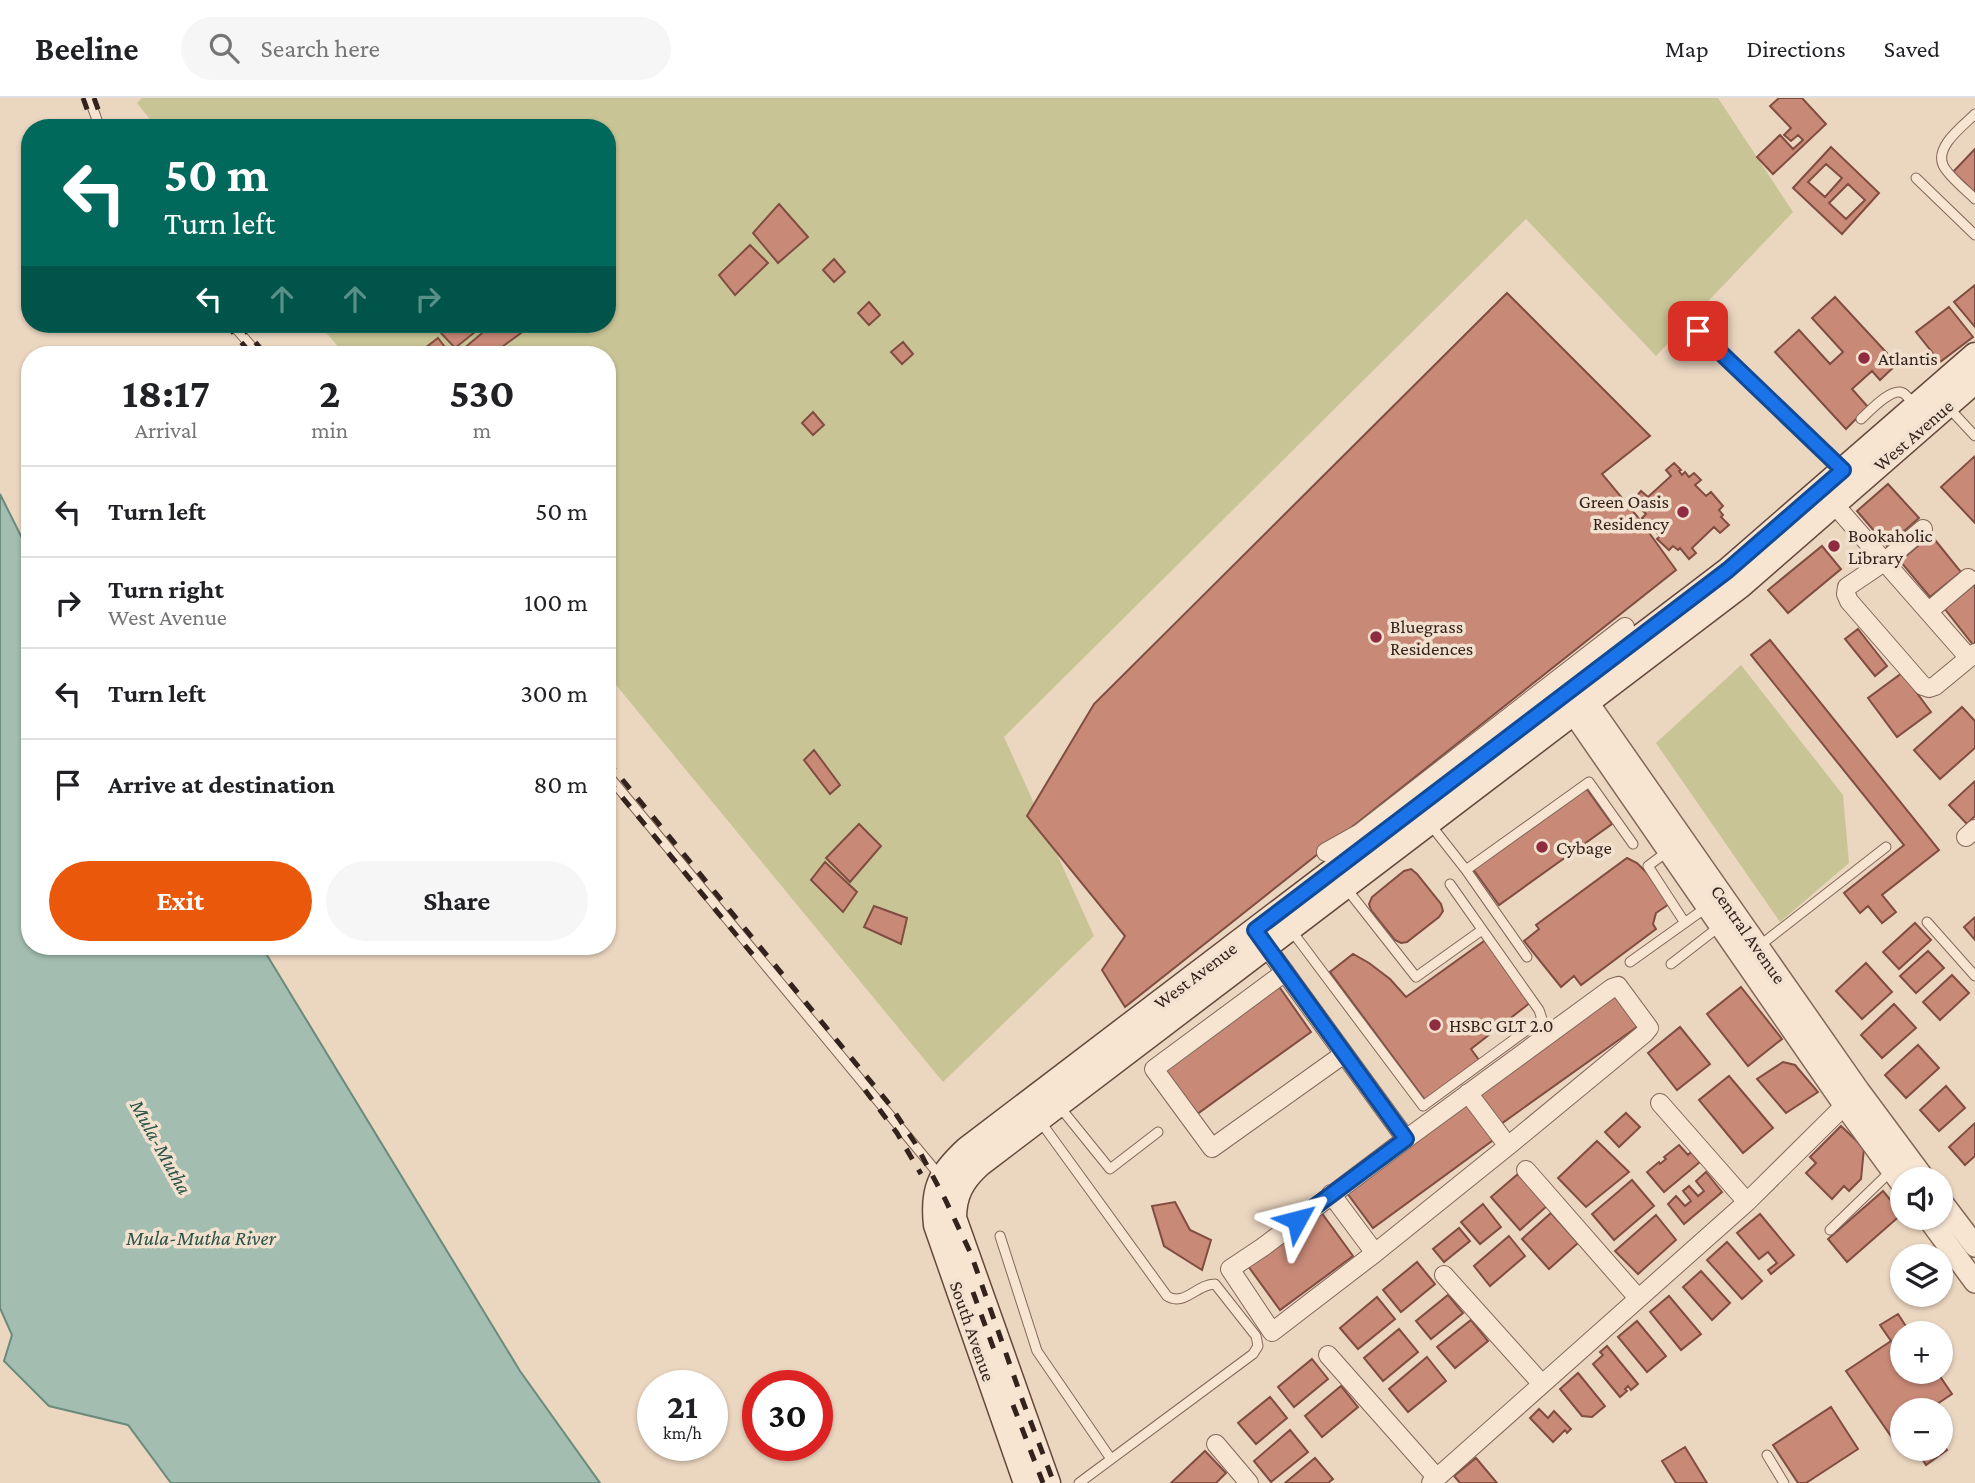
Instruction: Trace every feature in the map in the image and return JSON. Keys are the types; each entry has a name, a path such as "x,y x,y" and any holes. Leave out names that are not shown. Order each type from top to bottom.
{"main road":[{"name":"West Avenue","path":"1828,497 1843,470 1975,355"},
{"name":"West Avenue","path":"1574,699 1526,714 1260,938 1049,1112 971,1172 951,1183 947,1169 967,1149 1260,938 1290,928 1429,823 1728,570 1947,406 1975,381"},
{"name":"South Avenue","path":"1026,1483 936,1225 936,1191 951,1183 956,1199 954,1218 1048,1483"}],"street":[{"path":"1828,497 1884,562 1972,656 1935,687 1929,688 1923,686 1849,601 1846,594 1847,587 1884,562 1923,529"},
{"path":"1929,611 1968,578"},
{"path":"1326,852 1360,833 1526,714 1625,627"},
{"name":"Central Avenue","path":"1574,699 1668,851 1720,926 1750,952"},
{"name":"Central Avenue","path":"1574,699 1852,1098 1891,1167"},
{"path":"1260,938 1406,1139"},
{"path":"1284,972 1154,1069 1161,1079 1212,1148 1344,1054"},
{"path":"1618,986 1649,1027 1508,1146 1272,1332 1230,1269 1406,1139 1612,988 1618,986"},
{"path":"1468,1093 1508,1146"},
{"path":"1328,1355 1434,1481 1746,1202 1852,1098"},
{"name":"Central Avenue","path":"1852,1098 1913,1167"},
{"path":"1660,1103 1746,1202"},
{"path":"1526,1170 1638,1298"},
{"path":"1331,1194 1375,1253"},
{"path":"1953,1216 1975,1246"},
{"path":"1937,1230 1975,1282"},
{"path":"1444,1275 1542,1384"},
{"path":"1216,1444 1249,1483"}],"lane":[{"path":"89,98 97,119"},
{"path":"1975,114 1948,142 1942,156 1943,165 1975,199"},
{"path":"1916,178 1975,235"},
{"path":"1679,313 1843,470"},
{"path":"1861,419 1889,394 1897,392 1902,392 1916,407"},
{"path":"1947,406 1975,436"},
{"path":"1466,870 1589,782 1633,844"},
{"path":"616,785 951,1183"},
{"path":"1429,823 1466,870 1527,957"},
{"path":"1750,952 1886,847"},
{"path":"1668,851 1648,866 1685,923"},
{"path":"1290,928 1423,1106 1542,1019 1539,1010 1450,884"},
{"path":"1345,887 1416,977 1482,930"},
{"path":"1630,962 1707,907"},
{"path":"1927,922 1975,976"},
{"path":"1671,964 1720,926"},
{"path":"1049,1112 1110,1170 1158,1132"},
{"path":"1049,1112 1167,1296 1180,1300 1205,1284 1214,1284 1256,1336 1258,1346 1253,1354 1079,1483"},
{"path":"1830,1230 1890,1183"},
{"path":"1000,1236 1037,1351 1111,1459"},
{"path":"1767,1455 1784,1483"}],"shaded area":[{"path":"142,98 1718,98 1793,212 1656,356 1526,219 1004,737 1094,936 943,1082 616,685 616,346 337,346 327,333 616,333 616,119 150,119 137,103"},
{"path":"1741,665 1843,795 1849,863 1780,922 1656,743"}],"water":[{"name":"Mula-Mutha River","path":"0,494 21,536 21,955 267,955 520,1371 600,1483 171,1483 128,1425 49,1406 4,1361 12,1335 0,1308"}],"building":[{"path":"1779,98 1802,98 1826,124 1773,174 1757,157 1780,135 1793,149 1803,140 1798,135 1791,141 1784,135 1791,128 1770,106"},
{"path":"1831,147 1879,193 1842,234 1793,188","holes":["1826,164 1842,178 1825,197 1808,182","1848,184 1865,200 1846,219 1829,203"]},
{"path":"1975,149 1975,193 1953,172"},
{"path":"779,204 808,237 778,263 753,233"},
{"path":"750,245 768,263 735,295 719,275"},
{"path":"834,259 845,272 834,282 823,270"},
{"path":"1975,285 1975,327 1954,302"},
{"name":"Bluegrass Residences","path":"1507,293 1650,436 1602,474 1676,570 1125,1007 1102,970 1125,936 1027,816 1094,704"},
{"name":"Atlantis","path":"1835,297 1897,364 1880,380 1872,371 1852,389 1868,407 1846,429 1775,352 1799,330 1830,364 1843,352 1812,318"},
{"path":"869,302 880,315 869,325 858,313"},
{"path":"1949,307 1973,337 1940,362 1916,332"},
{"path":"441,333 474,333 458,346 453,346"},
{"path":"482,333 521,333 503,346 467,346"},
{"path":"438,338 444,346 428,346"},
{"path":"903,342 913,354 902,364 891,352"},
{"path":"813,412 824,425 813,435 802,423"},
{"path":"1975,456 1975,523 1941,487"},
{"name":"Green Oasis Residency","path":"1674,463 1682,475 1685,472 1689,477 1694,473 1701,480 1695,485 1706,496 1711,492 1723,506 1719,510 1723,515 1721,517 1729,525 1720,533 1714,527 1692,548 1696,553 1689,559 1680,548 1678,550 1673,546 1669,550 1657,539 1660,536 1642,518 1646,514 1642,510 1645,507 1634,499 1641,491 1648,497 1671,476 1666,470"},
{"path":"1888,484 1919,518 1887,546 1857,511"},
{"path":"1931,535 1961,572 1930,597 1900,561"},
{"path":"1822,546 1841,569 1788,613 1768,590"},
{"path":"1975,584 1975,645 1974,646 1944,608"},
{"path":"1858,629 1887,666 1875,676 1845,639"},
{"path":"1770,640 1939,850 1882,895 1896,912 1882,923 1868,906 1860,913 1844,893 1904,845 1751,655"},
{"path":"1902,673 1931,712 1897,737 1868,698"},
{"path":"1962,707 1975,721 1975,748 1940,779 1914,750"},
{"path":"814,750 840,785 830,794 804,760"},
{"path":"1975,781 1975,816 1967,824 1949,805"},
{"name":"Cybage","path":"1586,788 1612,824 1499,905 1473,869"},
{"path":"859,824 881,846 850,882 826,858"},
{"path":"1627,858 1647,873 1669,904 1656,913 1653,924 1656,929 1581,985 1574,976 1561,987 1524,941 1539,929 1536,925"},
{"path":"825,862 857,892 843,912 811,880"},
{"path":"1411,869 1441,904 1443,911 1407,942 1401,943 1395,940 1369,904 1372,897 1404,871"},
{"path":"874,906 907,918 901,944 864,927"},
{"path":"1975,917 1975,940 1964,927"},
{"path":"1915,923 1931,940 1899,969 1883,952"},
{"name":"HSBC GLT 2.0","path":"1487,939 1531,1002 1471,1049 1479,1060 1425,1100 1330,972 1353,954 1390,979 1406,997"},
{"path":"1928,951 1944,968 1916,993 1900,976"},
{"path":"1866,963 1892,992 1862,1019 1836,991"},
{"path":"1952,975 1969,993 1940,1020 1923,1002"},
{"path":"1278,985 1311,1032 1193,1117 1159,1070"},
{"path":"1741,987 1782,1039 1748,1066 1707,1014"},
{"path":"1617,990 1641,1024 1501,1124 1477,1091"},
{"path":"1894,1004 1916,1028 1882,1058 1861,1035"},
{"path":"1680,1027 1710,1064 1677,1090 1648,1053"},
{"path":"1918,1045 1939,1068 1906,1098 1885,1075"},
{"path":"1783,1062 1795,1065 1818,1092 1786,1113 1757,1079"},
{"path":"1729,1076 1773,1128 1743,1153 1699,1100"},
{"path":"1946,1086 1965,1108 1939,1131 1920,1110"},
{"path":"1467,1098 1496,1138 1373,1228 1344,1189"},
{"path":"1626,1113 1640,1127 1619,1147 1605,1132"},
{"path":"1975,1123 1975,1156 1965,1165 1949,1147"},
{"path":"1841,1126 1864,1148 1861,1179 1849,1191 1844,1186 1832,1199 1806,1173 1816,1163 1810,1157"},
{"path":"1597,1141 1629,1172 1586,1207 1558,1178"},
{"path":"1679,1145 1688,1155 1691,1152 1700,1162 1664,1192 1647,1172 1666,1159 1664,1157"},
{"path":"1706,1172 1722,1192 1684,1224 1668,1204 1676,1196 1685,1206 1691,1201 1683,1191 1689,1186 1698,1196 1704,1191 1696,1181"},
{"path":"1518,1174 1547,1206 1520,1230 1491,1197"},
{"path":"1632,1180 1654,1206 1614,1240 1592,1214"},
{"path":"1883,1191 1890,1199 1890,1224 1847,1262 1828,1239"},
{"path":"1175,1202 1190,1230 1211,1240 1202,1270 1164,1246 1152,1206"},
{"path":"1483,1204 1501,1227 1480,1244 1461,1222"},
{"path":"1321,1212 1353,1256 1280,1310 1248,1266"},
{"path":"1551,1213 1578,1243 1549,1269 1522,1239"},
{"path":"1760,1214 1794,1255 1771,1274 1768,1270 1777,1263 1768,1252 1759,1259 1737,1233"},
{"path":"1656,1215 1676,1240 1638,1274 1615,1251"},
{"path":"1459,1228 1470,1241 1444,1262 1433,1249"},
{"path":"1509,1236 1525,1256 1490,1286 1474,1266"},
{"path":"1727,1242 1762,1281 1742,1299 1707,1260"},
{"path":"1417,1262 1435,1284 1401,1312 1383,1290"},
{"path":"1701,1271 1730,1303 1712,1320 1683,1287"},
{"path":"1448,1295 1463,1313 1431,1339 1416,1321"},
{"path":"1669,1296 1701,1334 1681,1350 1650,1312"},
{"path":"1377,1297 1395,1319 1358,1349 1340,1328"},
{"path":"1898,1314 1903,1321 1890,1321 1890,1340 1880,1325"},
{"path":"1471,1320 1488,1341 1455,1368 1437,1347"},
{"path":"1637,1321 1666,1356 1647,1372 1618,1337"},
{"path":"1399,1329 1418,1352 1383,1381 1364,1358"},
{"path":"1890,1342 1890,1384 1945,1384 1952,1394 1946,1398 1890,1398 1890,1435 1846,1371"},
{"path":"1607,1346 1638,1384 1631,1390 1628,1386 1625,1389 1627,1391 1620,1397 1593,1364 1603,1355 1600,1352"},
{"path":"1427,1357 1446,1381 1408,1412 1389,1389"},
{"path":"1312,1359 1328,1379 1294,1407 1278,1387"},
{"path":"1578,1373 1605,1406 1592,1417 1582,1416 1560,1389"},
{"path":"1341,1386 1358,1407 1322,1437 1305,1416"},
{"path":"1270,1397 1287,1418 1256,1444 1238,1423"},
{"path":"1831,1407 1858,1449 1806,1483 1798,1483 1773,1445"},
{"path":"1539,1409 1548,1418 1554,1411 1571,1429 1567,1433 1565,1430 1553,1442 1530,1418"},
{"path":"1290,1430 1308,1452 1271,1482 1254,1461"},
{"path":"1685,1447 1707,1483 1676,1483 1662,1461"},
{"path":"1205,1451 1226,1473 1216,1483 1171,1483"},
{"path":"1315,1458 1333,1479 1328,1483 1285,1483"},
{"path":"1476,1458 1497,1483 1460,1483 1454,1476"}],"railway":[{"path":"83,98 91,119"},
{"path":"94,98 102,119"},
{"path":"234,333 244,346"},
{"path":"248,333 258,346"},
{"path":"616,772 890,1105 915,1143 971,1254 1054,1483"},
{"path":"616,790 758,961"},
{"path":"865,1090 897,1133 921,1174"},
{"path":"973,1292 997,1358"},
{"path":"1013,1405 1043,1483"}],"place":[{"name":"Atlantis","path":"1864,358"},
{"name":"Green Oasis Residency","path":"1683,512"},
{"name":"Bookaholic Library","path":"1834,546"},
{"name":"Bluegrass Residences","path":"1376,637"},
{"name":"Cybage","path":"1542,847"},
{"name":"HSBC GLT 2.0","path":"1435,1025"}],"route":[{"path":"1297,1220 1406,1139 1255,930 1728,570 1843,470 1698,331"}],"water label":[{"name":"Mula-Mutha","path":"161,1147"}]}
